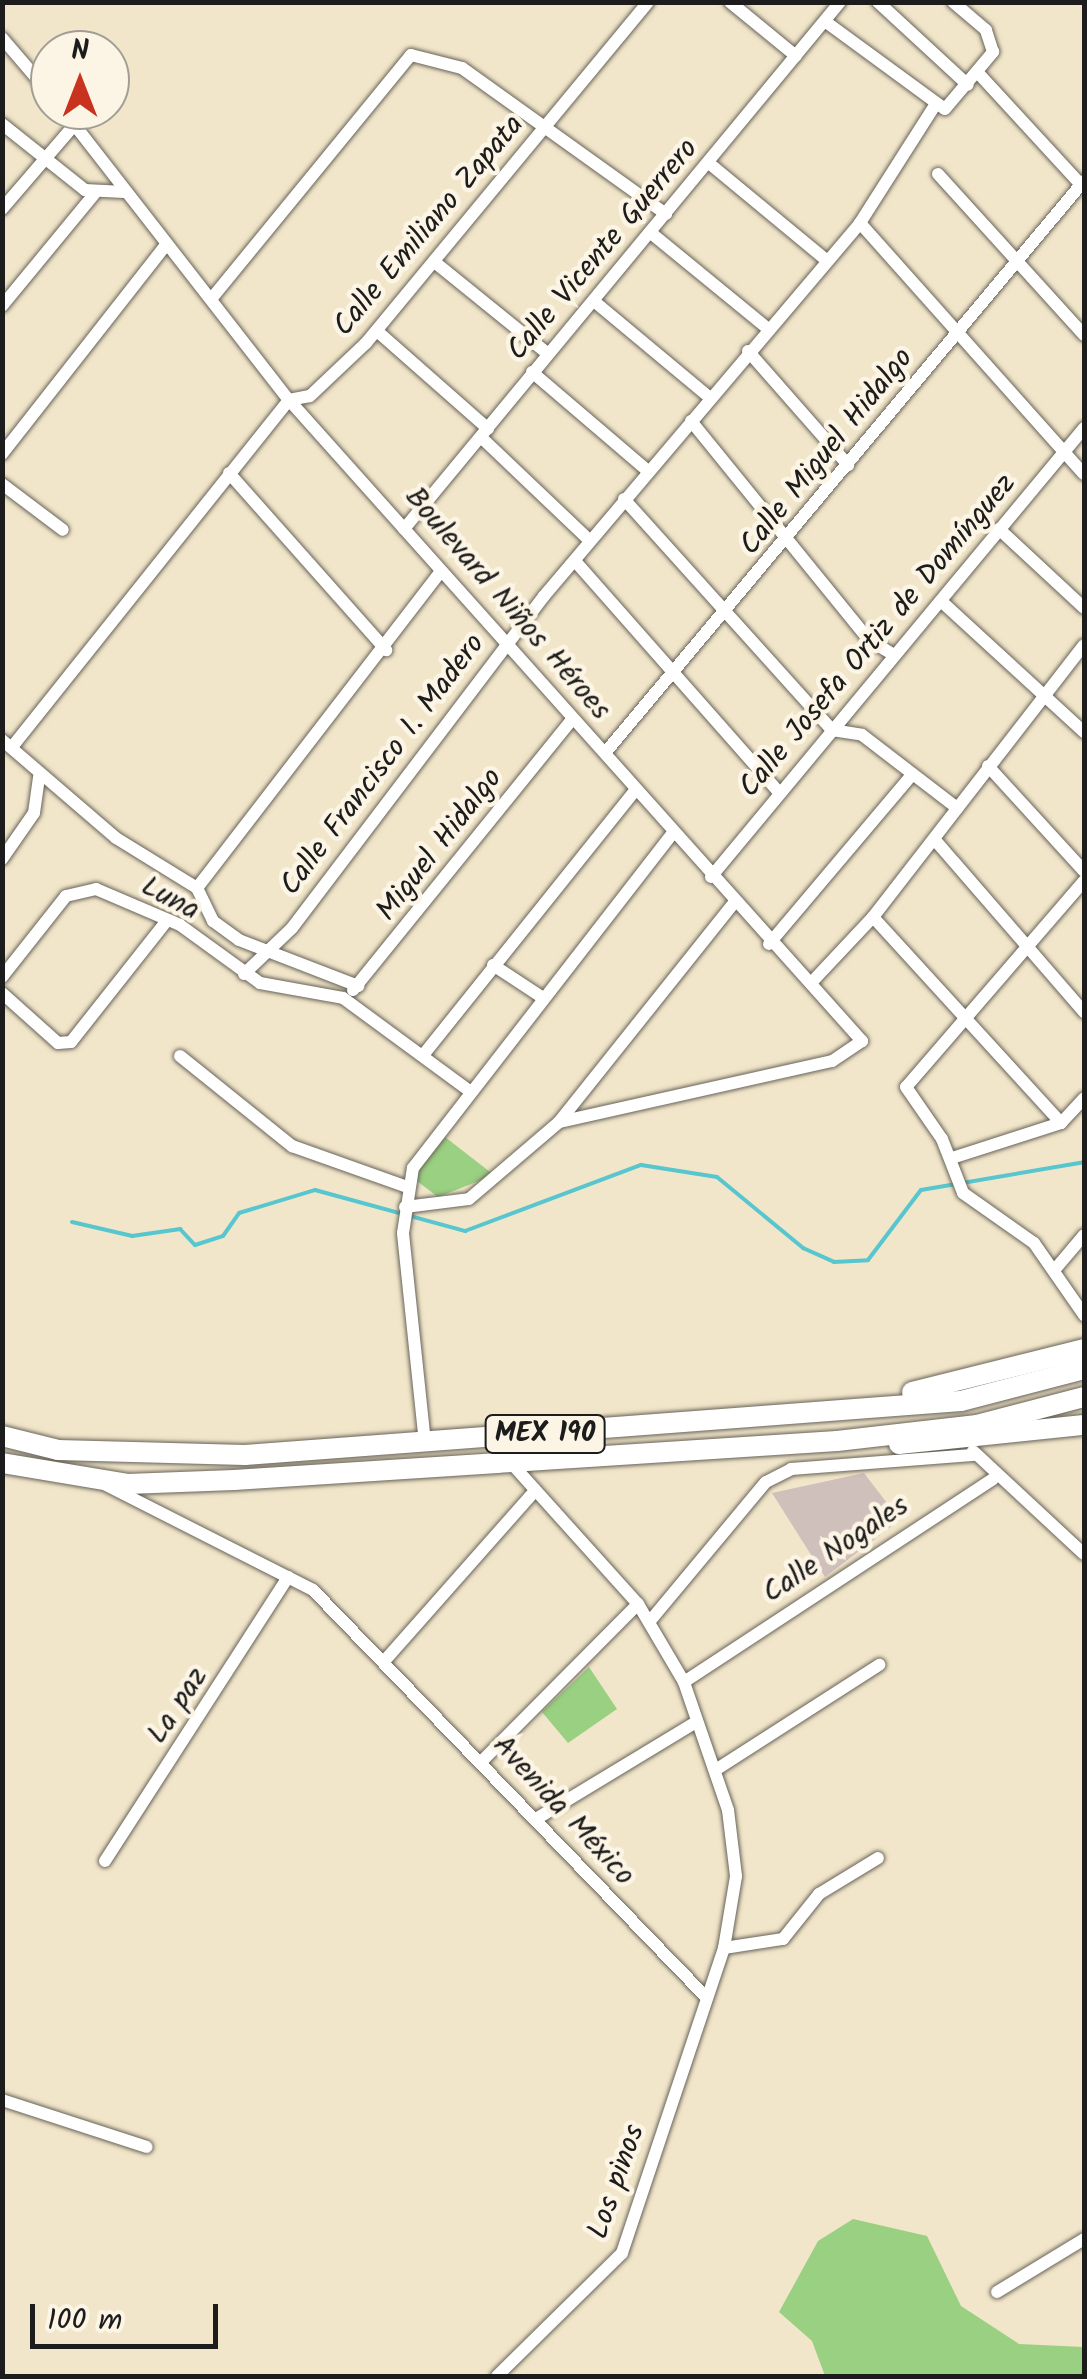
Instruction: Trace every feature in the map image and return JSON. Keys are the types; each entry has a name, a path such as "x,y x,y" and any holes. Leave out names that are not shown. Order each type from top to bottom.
{"main road":[{"path":"838,1405 1017,1373 1084,1349"},
{"name":"MEX 190","path":"2,1436 141,1456 425,1444 838,1405 961,1400 1084,1369"},
{"name":"MEX 190","path":"2,1463 98,1480 511,1463 837,1441 976,1426 1084,1397"},
{"path":"837,1441 972,1449 1084,1425"}],"street":[{"name":"Calle Emiliano Zapata","path":"7,743 289,400 310,396 437,264 648,2"},
{"path":"730,2 796,56"},
{"name":"Calle Vicente Guerrero","path":"404,529 486,434 547,353 710,164 840,2"},
{"path":"878,2 968,85"},
{"path":"953,2 994,42 980,75 940,108 860,223 1084,474"},
{"path":"826,22 940,108"},
{"path":"2,38 30,71"},
{"path":"212,298 411,55 462,68 666,214"},
{"path":"980,75 1083,183"},
{"path":"2,124 96,192 124,192"},
{"path":"2,208 70,130"},
{"name":"Boulevard Niños Héroes","path":"81,130 116,168 124,192 212,298 289,400 504,646 605,753 732,904 811,982 862,1041 832,1061 559,1122"},
{"path":"710,164 825,259"},
{"path":"938,174 1022,259 1084,335"},
{"name":"Calle Miguel Hidalgo","path":"605,753 726,616 786,537 1083,183"},
{"path":"2,306 96,192"},
{"name":"Calle Francisco I. Madero","path":"244,974 268,953 504,646 624,499 766,327 860,223"},
{"path":"651,233 766,327"},
{"path":"2,454 165,246"},
{"path":"437,264 547,353"},
{"path":"594,302 710,397"},
{"path":"376,331 486,434 590,542"},
{"path":"748,351 848,465"},
{"path":"532,372 648,471"},
{"path":"691,421 786,537 892,654"},
{"name":"Calle Josefa Ortiz de Domínguez","path":"711,878 892,654 941,601 1084,428"},
{"path":"229,473 386,650"},
{"path":"2,484 62,530"},
{"path":"624,499 832,730 862,735 956,808"},
{"path":"999,528 1084,608"},
{"path":"575,561 778,792"},
{"path":"198,888 386,650 440,572"},
{"path":"941,601 1084,732"},
{"path":"811,982 874,917 1084,645"},
{"name":"Miguel Hidalgo","path":"344,998 358,986 572,720"},
{"path":"7,743 39,776 198,888 213,921 268,953 358,986"},
{"path":"988,766 1084,872"},
{"path":"769,944 912,775"},
{"path":"2,859 34,813 39,776"},
{"path":"424,1054 634,792"},
{"path":"425,1444 403,1233 407,1187 467,1089 672,834"},
{"path":"935,840 1032,942 1084,1012"},
{"path":"1084,881 906,1087 952,1158 963,1193 1057,1267 1084,1314"},
{"name":"Luna","path":"2,977 80,889 165,923 244,974 344,998"},
{"path":"404,1211 469,1199 523,1162 732,904"},
{"path":"874,917 969,1013 1061,1123"},
{"path":"2,994 58,1043 87,1029 165,923"},
{"path":"494,965 540,996"},
{"path":"344,998 467,1089"},
{"path":"180,1056 292,1146 407,1187"},
{"path":"952,1158 1061,1123 1084,1098"},
{"path":"1057,1267 1084,1235"},
{"path":"650,1621 766,1482 791,1470 972,1449 993,1479 1084,1554"},
{"name":"Los pinos","path":"497,2376 527,2352 622,2254 724,1948 736,1876 717,1769 684,1682 638,1604 511,1463"},
{"name":"Calle Nogales","path":"684,1682 993,1479"},
{"name":"Avenida México","path":"98,1480 288,1577 387,1658 705,1996"},
{"path":"387,1658 535,1491"},
{"name":"La paz","path":"105,1860 288,1577"},
{"path":"482,1761 638,1604"},
{"path":"717,1769 879,1665"},
{"path":"536,1819 696,1722"},
{"path":"724,1948 782,1939 818,1894 878,1858"},
{"path":"2,2100 146,2147"},
{"path":"997,2292 1084,2239"}],"shaded area":[{"path":"864,1473 900,1520 825,1577 772,1493"}],"green space":[{"path":"445,1137 494,1175 438,1197 413,1178"},
{"path":"589,1667 617,1709 568,1743 542,1712"},
{"path":"853,2219 927,2236 961,2306 1019,2344 1084,2347 1084,2376 825,2376 812,2341 779,2312 818,2241"}],"waterway":[{"path":"72,1222 132,1236 180,1229 195,1245 223,1236 239,1213 315,1190 465,1231 641,1165 717,1177 803,1248 834,1262 868,1260 921,1190 1084,1162"}]}
